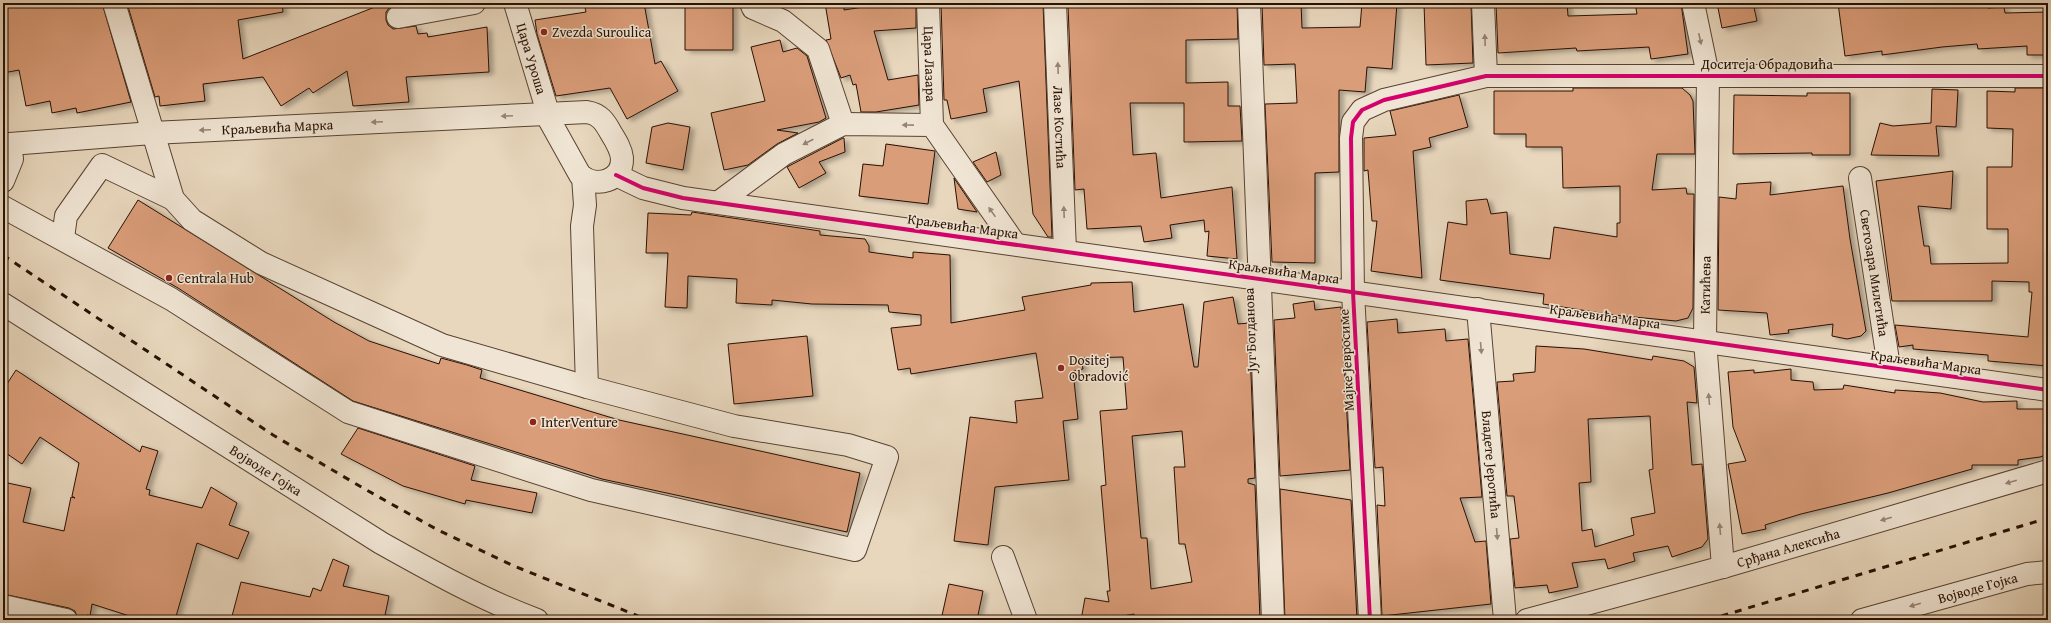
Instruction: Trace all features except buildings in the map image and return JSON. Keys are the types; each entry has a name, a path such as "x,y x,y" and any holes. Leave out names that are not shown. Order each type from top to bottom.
{"street":[{"path":"114,3 173,199"},
{"path":"398,17 474,3"},
{"name":"Цара Уроша","path":"515,3 547,113"},
{"path":"751,3 753,8 784,21 818,49 843,124"},
{"name":"Цара Лазара","path":"928,3 932,125"},
{"name":"Лазе Костића","path":"1055,3 1065,251"},
{"name":"Југ Богданова","path":"1249,3 1272,620"},
{"path":"1483,3 1486,76"},
{"name":"Катићева","path":"1693,3 1708,75 1705,341 1723,567"},
{"name":"Доситеја Обрадовића","path":"1486,76 2048,76"},
{"name":"Мајке Јевросиме","path":"1370,620 1353,292 1351,138 1353,122 1362,110 1384,100 1486,76"},
{"name":"Краљевића Марка","path":"7,142 152,133 587,112 593,113 603,120 621,152 621,165 616,175 643,188 683,198 2048,390"},
{"path":"547,113 577,171 583,177 591,181 600,182 608,181 616,175"},
{"path":"719,202 784,154 843,124 932,125 1015,244"},
{"path":"3,180 12,160 7,142"},
{"path":"3,207 63,238 171,299 348,412 592,490 855,550 887,457 848,445 734,426 587,387 442,345 260,263 192,220 173,199 102,165 66,216 63,238"},
{"path":"583,177 585,205 582,226 587,387"},
{"name":"Светозара Милетића","path":"1860,178 1889,367"},
{"name":"Војводе Гојка","path":"3,304 368,536 515,616 537,620"},
{"name":"Владете Јеротића","path":"1478,309 1505,620"},
{"name":"Срђана Алексића","path":"1527,620 1723,567 2048,471"},
{"path":"1003,557 1026,620"},
{"name":"Војводе Гојка","path":"1862,620 2027,574 2048,572"},
{"path":"3,606 66,620"}],"railway":[{"path":"3,255 273,435 363,488 436,529 514,566 648,620"},
{"path":"1708,620 2048,518"}],"cycle path":[{"path":"1370,620 1353,292 1351,138 1353,122 1362,110 1384,100 1486,76 2048,76"},
{"path":"616,175 643,188 683,198 2048,390"}],"place":[{"name":"Zvezda Suroulica","path":"544,32"},
{"name":"Centrala Hub","path":"169,278"},
{"name":"Dositej Obradović","path":"1061,368"},
{"name":"InterVenture","path":"533,422"}]}
